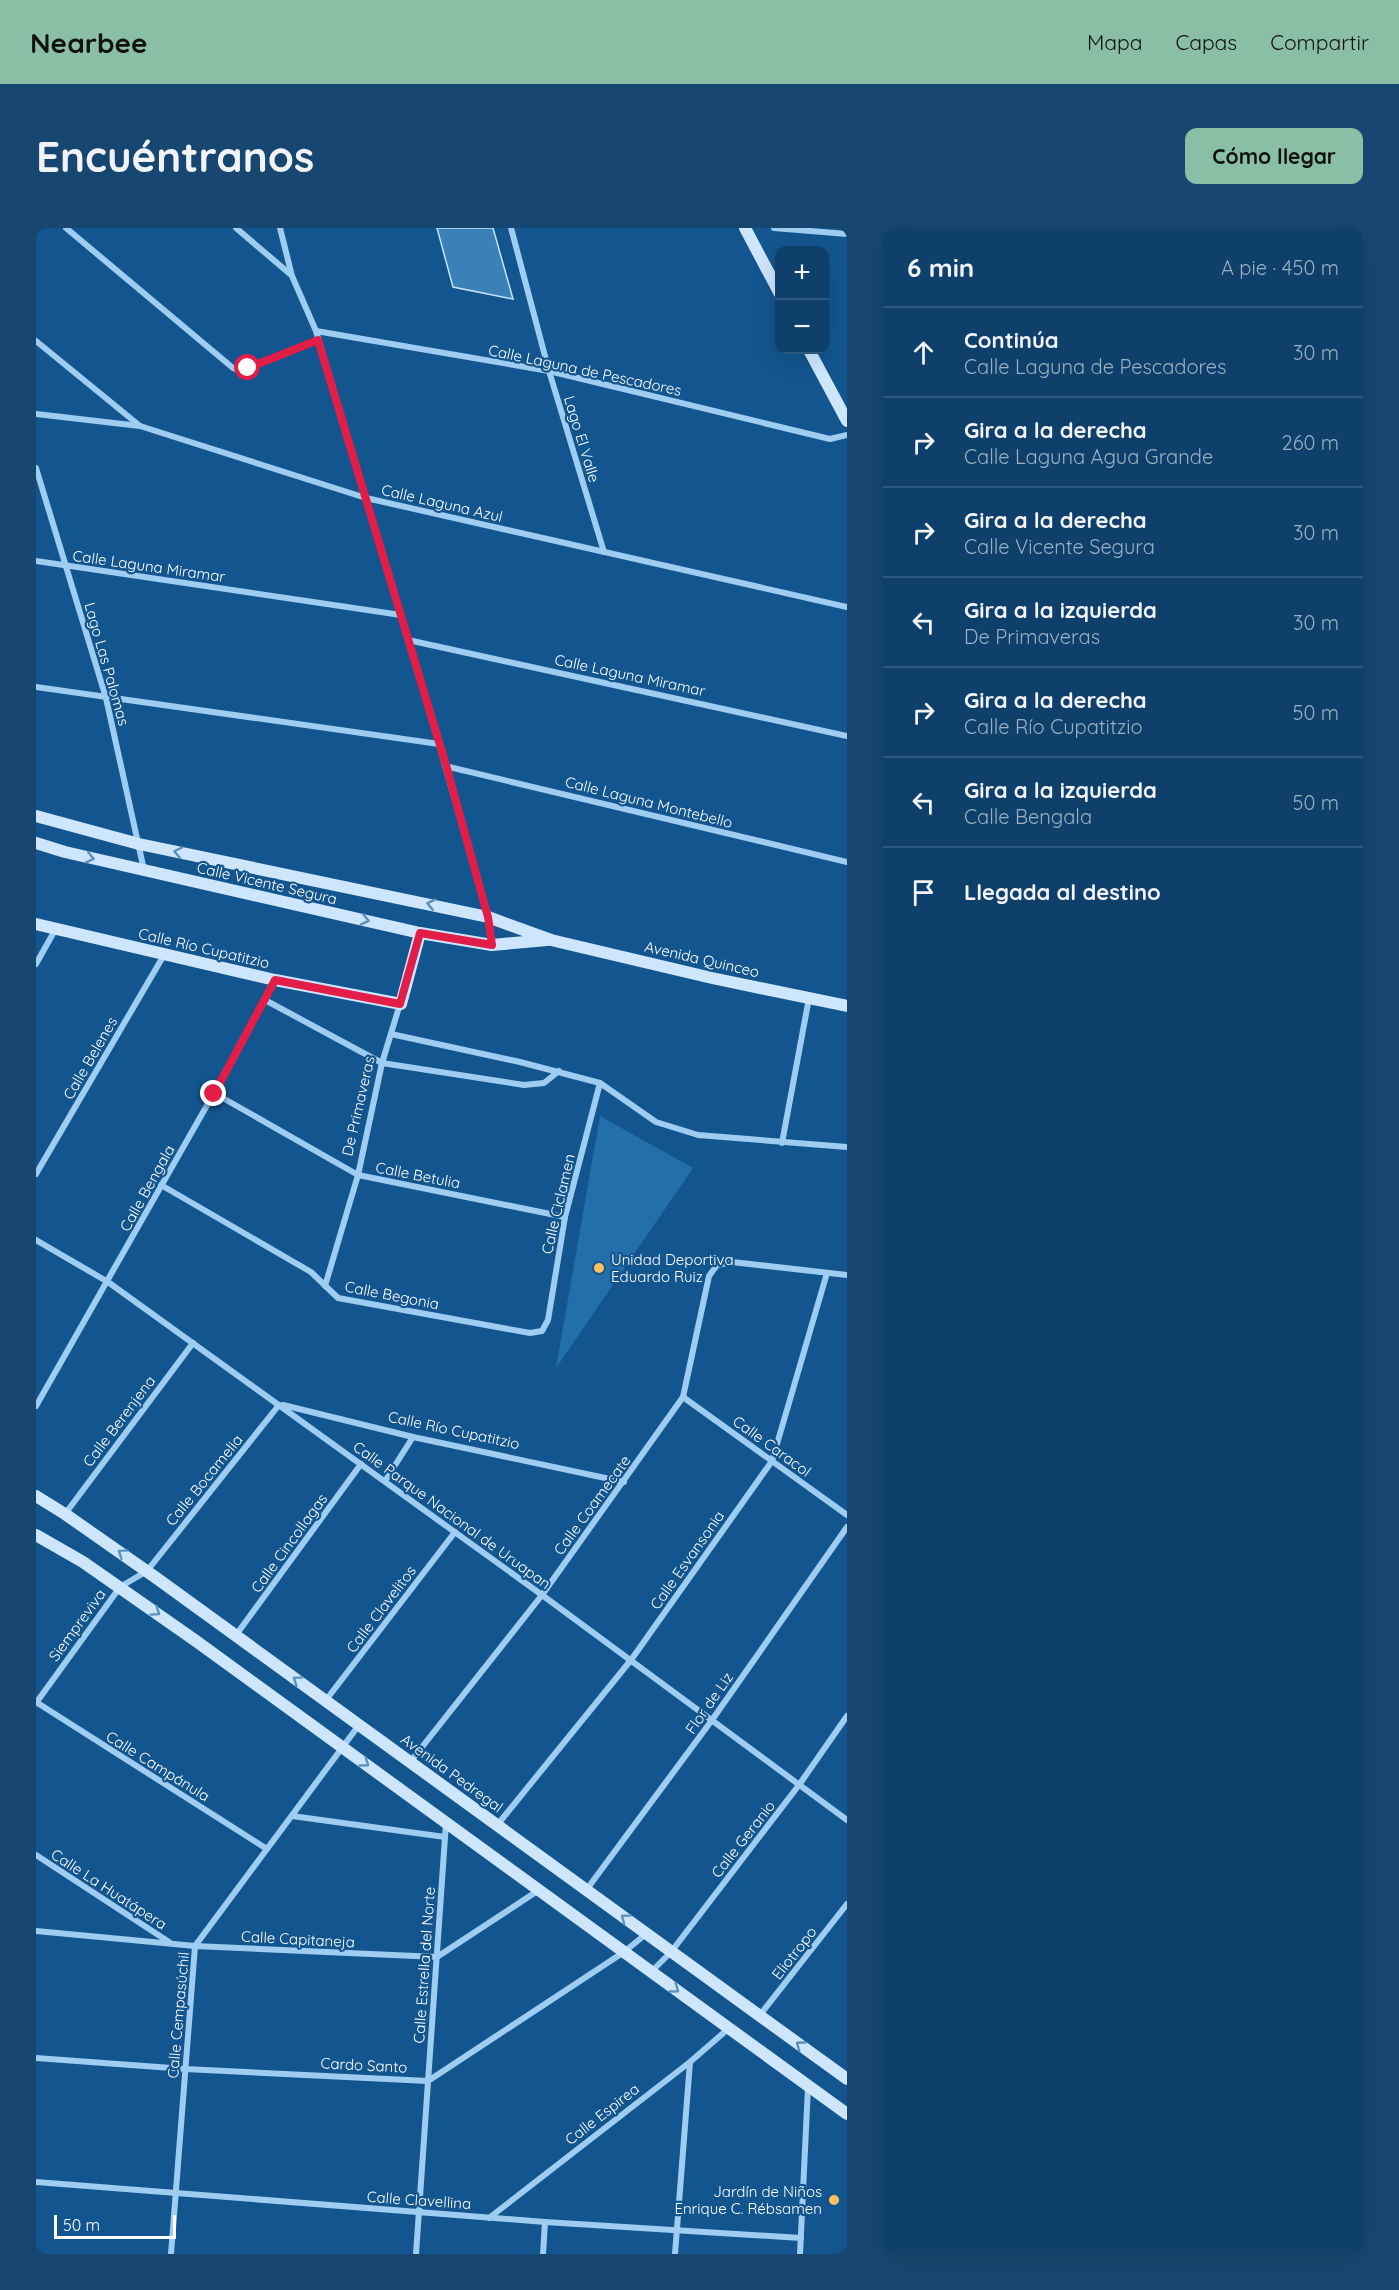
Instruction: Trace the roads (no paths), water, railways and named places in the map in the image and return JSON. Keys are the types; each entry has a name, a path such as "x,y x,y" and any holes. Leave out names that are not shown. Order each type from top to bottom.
{"street":[{"path":"66,228 233,368 240,370 248,368 318,340"},
{"path":"236,228 292,276"},
{"path":"280,228 292,276 316,331 446,765 488,917 492,945"},
{"name":"Lago El Valle","path":"511,228 549,371 604,552"},
{"path":"745,228 775,285"},
{"path":"774,228 847,234"},
{"name":"Calle Laguna de Pescadores","path":"316,331 549,371 830,439 847,435"},
{"path":"36,341 141,426"},
{"path":"811,354 847,421"},
{"name":"Calle Laguna Azul","path":"36,414 141,426 366,498 847,607"},
{"name":"Lago Las Palomas","path":"36,468 106,698 144,870"},
{"name":"Calle Laguna Miramar","path":"36,561 401,615"},
{"name":"Calle Laguna Miramar","path":"408,640 847,736"},
{"path":"36,687 439,744"},
{"name":"Calle Laguna Montebello","path":"446,765 847,862"},
{"name":"Calle Vicente Segura","path":"36,816 139,844 488,917"},
{"name":"Calle Vicente Segura","path":"36,843 65,852 420,933 492,945"},
{"name":"Avenida Quinceo","path":"488,917 551,940 712,978 847,1006"},
{"name":"Calle Río Cupatitzio","path":"36,924 275,980 400,1004"},
{"path":"36,964 55,930"},
{"name":"De Primaveras","path":"325,1286 358,1175 382,1063 420,933"},
{"name":"Avenida Quinceo","path":"492,945 551,940"},
{"name":"Calle Belenes","path":"36,1174 164,954"},
{"name":"Calle Bengala","path":"36,1406 214,1094 275,980"},
{"path":"782,1143 809,998"},
{"path":"265,1000 382,1063 524,1085 544,1083 560,1071"},
{"path":"391,1035 560,1071 600,1083 656,1122 698,1135 847,1147"},
{"name":"Calle Ciclamen","path":"542,1331 548,1320 565,1217 600,1083"},
{"name":"Calle Betulia","path":"214,1094 358,1175 565,1217"},
{"name":"Calle Begonia","path":"161,1185 311,1272 338,1298 530,1334 542,1331"},
{"name":"Calle Parque Nacional de Uruapan","path":"36,1240 108,1282 542,1595 847,1820"},
{"name":"Calle Coamecate","path":"411,1761 542,1595 683,1397 709,1276 717,1265 732,1262 827,1273"},
{"path":"827,1273 847,1275"},
{"name":"Calle Esvansonia","path":"498,1824 631,1660 771,1461 827,1273"},
{"name":"Calle Berenjena","path":"65,1514 193,1343"},
{"name":"Calle Caracol","path":"683,1397 847,1515"},
{"name":"Calle Río Cupatitzio","path":"279,1405 413,1437 624,1482"},
{"name":"Calle Bocamelia","path":"147,1571 279,1405"},
{"path":"385,1481 413,1437"},
{"name":"Calle Cincollagas","path":"235,1636 361,1464"},
{"name":"Avenida Pedregal","path":"36,1496 147,1571 360,1724 847,2079"},
{"name":"Flor de Liz","path":"587,1889 712,1720 847,1527"},
{"name":"Calle Clavelitos","path":"326,1700 455,1532"},
{"path":"36,1535 120,1587 847,2114"},
{"name":"Siempreviva","path":"36,1702 120,1587 147,1571"},
{"name":"Calle Campánula","path":"36,1702 267,1849"},
{"name":"Calle Geranio","path":"652,1971 671,1952 800,1785 847,1716"},
{"name":"Calle Cempasúchil","path":"171,2254 195,1946 360,1724"},
{"path":"292,1816 445,1837"},
{"name":"Calle Estrella del Norte","path":"416,2254 446,1822"},
{"name":"Calle La Huatápera","path":"36,1856 170,1942"},
{"path":"436,1958 540,1890"},
{"name":"Eliotropo","path":"760,2016 847,1904"},
{"name":"Calle Capitaneja","path":"36,1931 195,1946 436,1958"},
{"name":"Cardo Santo","path":"36,2058 428,2081 624,1952 646,1934"},
{"name":"Calle Espirea","path":"489,2218 690,2062 729,2028"},
{"path":"675,2254 690,2062"},
{"path":"800,2254 808,2085"},
{"name":"Calle Clavellina","path":"36,2182 676,2232 801,2238"},
{"path":"543,2254 545,2222"}],"place":[{"name":"Unidad Deportiva Eduardo Ruiz","path":"599,1268"},
{"name":"Jardín de Niños Enrique C. Rébsamen","path":"834,2200"}]}
